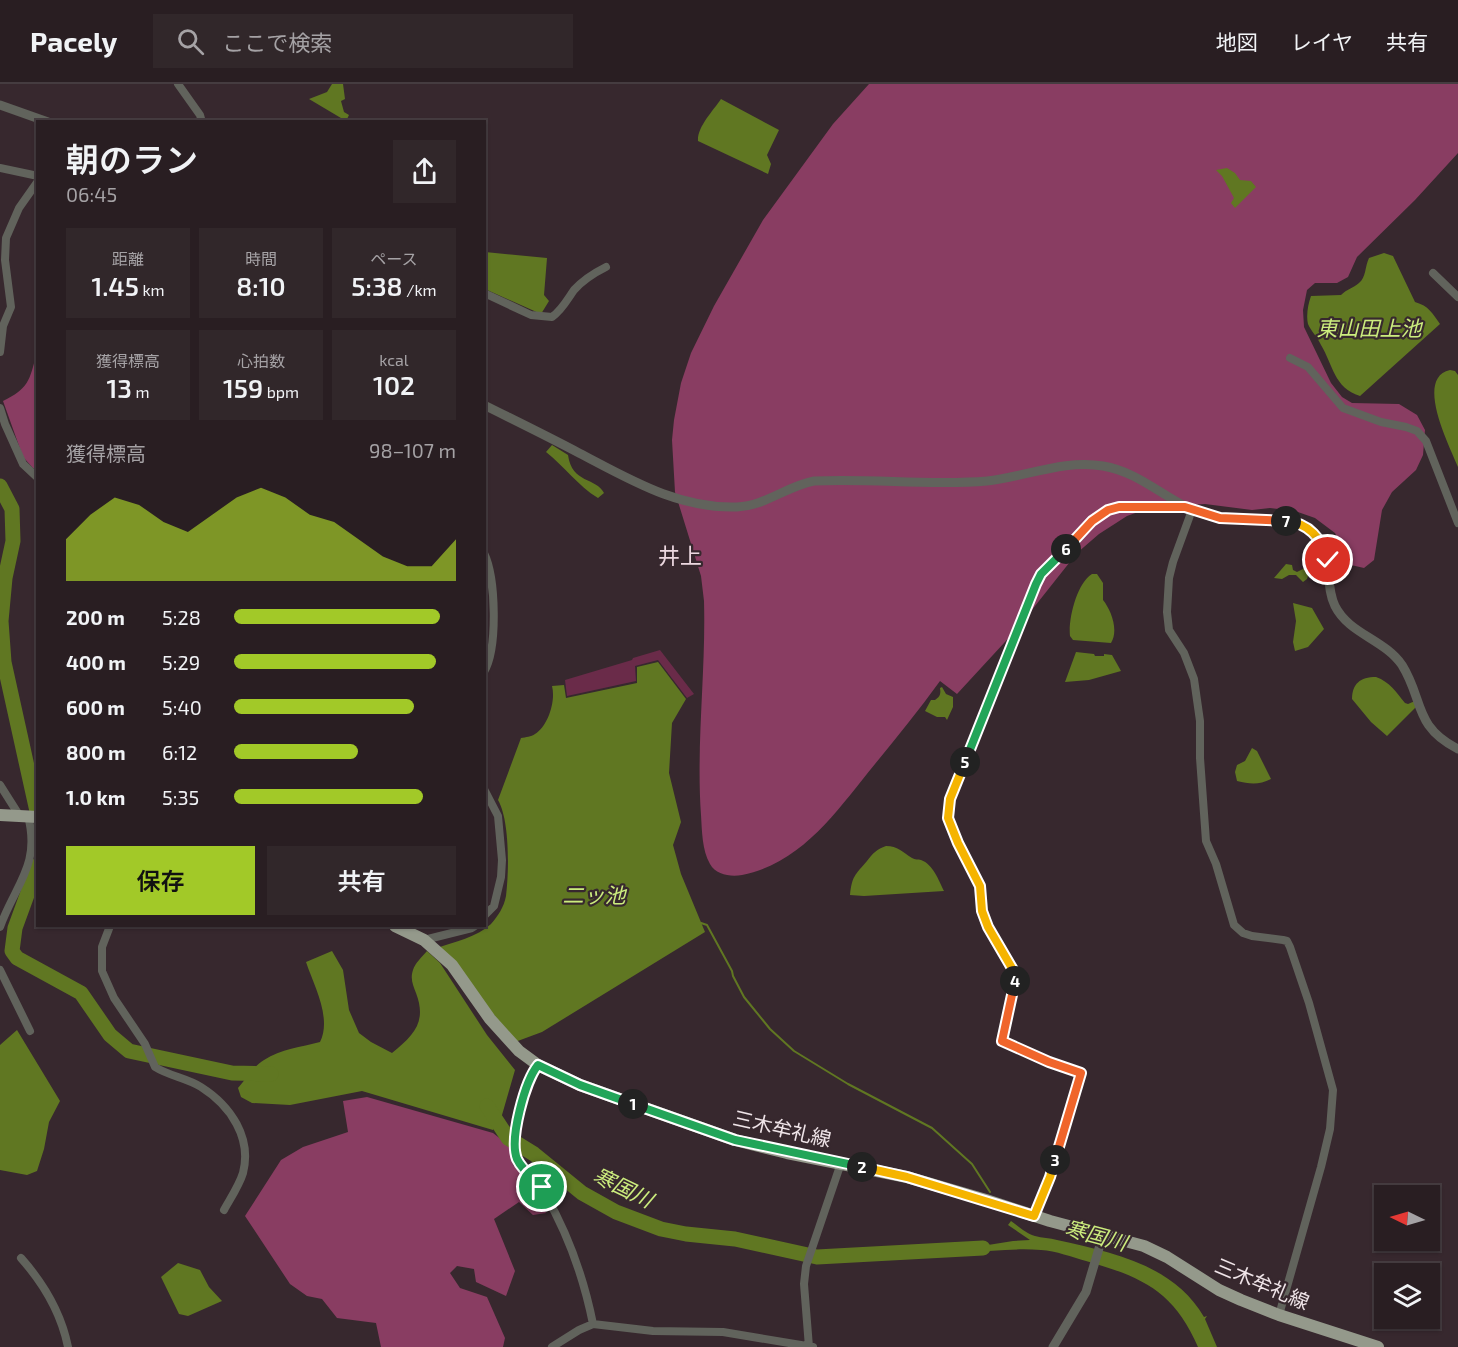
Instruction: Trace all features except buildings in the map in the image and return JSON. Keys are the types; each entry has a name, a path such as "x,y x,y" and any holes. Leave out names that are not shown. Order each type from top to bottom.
{"main road":[{"path":"0,815 29,817"},
{"name":"三木牟礼線","path":"397,927 427,942 452,965 496,1026 519,1051 535,1062 580,1085 735,1140 907,1177 1034,1216 1144,1246 1167,1257 1219,1290 1279,1315 1378,1347"}],"street":[{"path":"178,84 201,120"},
{"path":"0,105 42,120"},
{"path":"0,168 36,176"},
{"path":"0,352 1,326 11,307 5,260 6,238 19,208 36,184"},
{"path":"486,294 531,315 552,317 559,312 575,289 590,276 606,267"},
{"path":"1433,273 1458,297"},
{"path":"1290,358 1308,368 1343,408 1381,422 1417,431 1426,441 1458,523"},
{"path":"486,406 660,493 694,503 727,506 750,505 798,485 814,481 987,481 1084,464 1117,469 1188,509 1205,515 1232,520 1294,522 1307,527 1324,548 1328,560 1329,586 1340,614 1347,623 1383,645 1394,656 1407,675 1429,727 1441,739 1458,749"},
{"path":"0,408 23,464 36,476"},
{"path":"1034,1216 1050,1177 1081,1073 1049,1062 1002,1041 1016,975 985,919 980,886 954,837 948,818 950,799 1041,574 1079,538 1092,521 1108,510 1119,507 1188,509"},
{"path":"1188,509 1173,562 1167,612 1168,630 1184,653 1194,679 1200,721 1200,758 1206,841 1216,864 1234,926 1252,936 1287,941 1309,1003 1333,1090 1330,1129 1321,1167 1279,1315"},
{"path":"486,559 491,573 494,610 490,656 486,667"},
{"path":"0,785 29,817 32,830 30,858 24,879 0,927"},
{"path":"486,793 498,816 502,860 501,877 494,906 486,914"},
{"path":"110,927 102,946 102,971 114,998 145,1044 155,1067 203,1088 236,1120 244,1138 246,1157 242,1175 224,1210"},
{"path":"427,942 474,927"},
{"path":"0,970 30,1031"},
{"path":"535,1062 524,1096 515,1150 521,1166 542,1187 570,1247 588,1302 592,1324"},
{"path":"552,1347 592,1324 653,1331 723,1332 810,1346 804,1284 806,1266 841,1163"},
{"path":"1053,1347 1086,1292 1103,1235"},
{"path":"21,1258 40,1279 53,1302 68,1347"}],"shaded area":[{"path":"869,84 1458,84 1458,153 1415,200 1357,257 1348,277 1337,283 1315,283 1307,290 1303,310 1304,327 1331,383 1342,397 1352,403 1399,404 1417,415 1425,430 1423,455 1416,470 1392,492 1382,510 1374,560 1364,568 1351,565 1335,533 1315,518 1295,511 1270,508 1252,510 1205,504 1152,507 1127,516 1099,534 1077,553 1016,630 957,694 940,681 847,799 818,832 783,859 764,869 733,876 720,873 713,868 707,859 703,840 700,762 704,601 701,576 675,492 672,440 674,420 681,383 691,353 714,306 763,220 833,124"},
{"path":"36,355 36,468 33,468 23,457 3,401 23,388 32,371"},
{"path":"660,650 694,694 687,698 658,660 635,666 636,681 567,696 565,680"},
{"path":"367,1097 493,1133 511,1147 513,1165 528,1180 546,1213 533,1215 519,1202 494,1219 515,1271 506,1296 476,1282 474,1269 457,1266 450,1273 460,1288 487,1297 505,1338 503,1347 381,1347 376,1323 337,1318 322,1299 307,1296 290,1284 245,1216 281,1160 303,1147 348,1132 343,1101"}],"water":[{"path":"332,84 343,84 345,99 341,101 344,112 349,115 346,120 309,99 327,92"},
{"path":"721,99 779,130 767,155 771,164 768,174 698,141 700,130"},
{"path":"1227,168 1240,180 1251,181 1256,187 1235,208 1231,203 1234,198 1222,176 1216,170"},
{"path":"486,252 547,258 544,295 549,301 541,314 486,289"},
{"name":"東山田上池","path":"1384,253 1393,256 1415,302 1427,308 1440,324 1360,396 1339,382 1320,342 1308,324 1308,306 1311,296 1341,295 1357,285 1363,278 1369,258"},
{"path":"1450,370 1455,371 1458,375 1458,467 1442,430 1435,399 1435,386 1440,376"},
{"path":"552,445 568,455 570,464 579,476 596,484 604,493 598,498 578,482 546,452"},
{"path":"1286,564 1292,565 1293,570 1297,572 1305,568 1310,570 1307,579 1303,582 1296,575 1289,575 1282,579 1274,578"},
{"path":"1092,574 1097,574 1103,583 1103,600 1109,609 1114,626 1111,643 1073,640 1070,636 1070,620 1078,593"},
{"path":"1293,603 1312,608 1324,629 1308,647 1295,651 1293,642 1296,621"},
{"path":"1076,652 1095,656 1112,655 1121,671 1089,680 1065,682"},
{"name":"二ッ池","path":"658,662 686,699 672,723 669,773 681,822 673,845 681,874 705,932 542,1032 515,1042 437,948 465,939 485,929 494,921 502,908 507,886 508,847 505,820 498,800 521,738 540,730 550,713 553,699 552,686 564,685 566,698 637,683 637,667"},
{"path":"1376,677 1396,691 1405,703 1415,701 1417,706 1387,736 1371,722 1352,699 1355,685 1358,682"},
{"path":"942,687 946,694 953,697 953,707 947,720 945,717 937,717 925,711 931,700 939,696"},
{"path":"1252,748 1257,751 1271,779 1254,783 1237,781 1235,772 1237,765 1245,761"},
{"path":"886,846 897,848 913,859 921,860 929,865 944,891 850,895 857,873 873,854"},
{"path":"332,951 343,970 349,1010 359,1033 392,1053 412,1034 419,1020 419,1003 412,979 414,967 427,951 440,963 487,1035 515,1070 502,1115 493,1130 362,1091 290,1105 252,1103 241,1097 238,1088 253,1069 264,1060 284,1051 320,1042 324,1023 323,1012 306,962"},
{"path":"17,1030 60,1101 49,1122 37,1171 27,1175 0,1170 0,1045"},
{"path":"1011,1221 1032,1235 1120,1256 1159,1273 1191,1299 1204,1317 1207,1316 1205,1319 1217,1347 1198,1347 1189,1328 1167,1299 1140,1280 1124,1273 1047,1251 1014,1249 967,1252 963,1249 1030,1240 1008,1225"},
{"path":"178,1263 200,1270 209,1287 222,1301 188,1316 179,1314 161,1277"}],"waterway":[{"name":"寒国川","path":"0,486 12,509 13,541 5,578 1,621 4,662 36,807"},
{"name":"寒国川","path":"36,870 15,928 12,951 17,958 81,993 110,1035 129,1051 232,1073 271,1074"},
{"path":"701,923 707,925 744,997 770,1029 794,1051 848,1084 932,1128 972,1164 990,1192"},
{"name":"寒国川","path":"487,1106 508,1138 534,1154 582,1193 616,1212 661,1229 735,1239 817,1257 983,1248"}],"district":[{"name":"井上","path":"680,556"}],"route":[{"path":"542,1187 521,1166 515,1150 518,1121 528,1080 538,1065 580,1085 735,1140 907,1177 1034,1216 1062,1142 1081,1073 1049,1062 1002,1041 1016,975 988,927 982,911 980,886 951,830 948,818 950,799 1036,584 1041,574 1079,538 1092,521 1108,510 1119,507 1185,507 1205,515 1232,520 1294,522 1307,527 1317,537 1328,560"}]}
